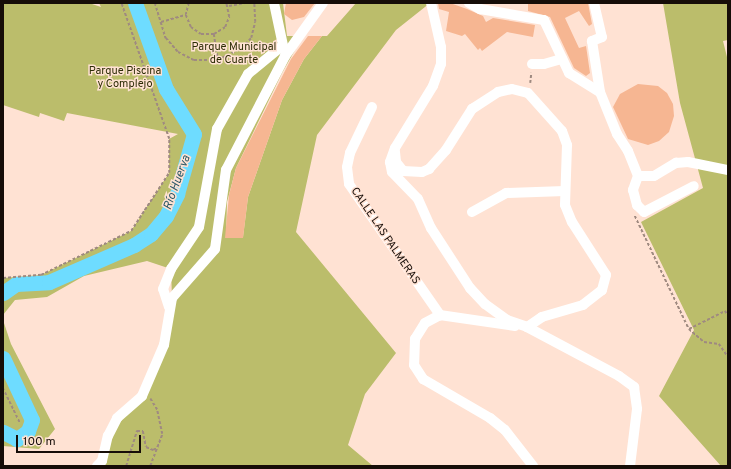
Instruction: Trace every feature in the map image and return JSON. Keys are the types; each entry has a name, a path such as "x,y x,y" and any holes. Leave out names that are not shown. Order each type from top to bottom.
{"street":[{"path":"274,3 285,56"},
{"path":"97,466 102,461 108,436 117,418 142,396 164,345 172,298 215,250 226,170 285,56 323,3"},
{"path":"431,3 441,47 441,64 432,86 395,148 390,162 392,172 418,199 432,228 470,288 485,304 507,320 527,327 619,376 634,387 637,409 630,466"},
{"path":"469,3 480,9 544,20 569,73 600,92"},
{"path":"505,13 511,3"},
{"path":"594,3 602,37 592,41 600,92 617,134 628,151 638,176 633,190 637,205 644,212 694,186"},
{"path":"170,309 163,289 171,269 199,227 217,129 248,74 282,45"},
{"path":"532,64 544,64 562,59"},
{"path":"395,148 399,168 412,173 422,172 429,169 446,150 472,109 498,92 512,89 528,93 562,131 567,145 565,205 572,222 606,275 602,290 583,305 542,317 527,327 492,325 440,315 425,323 415,339 414,365 423,379 490,418 505,430 533,466"},
{"name":"CALLE LAS PALMERAS","path":"372,108 350,153 347,167 349,184 440,315"},
{"path":"638,176 654,176 676,163 688,162 728,170"},
{"path":"472,212 506,193 565,191"}],"path":[{"path":"3,278 40,274 131,231 169,173 169,139 121,3"},
{"path":"155,3 166,38 178,52 194,60 218,60 231,55 251,38 255,22 254,3"},
{"path":"189,3 186,15 191,27 201,34 214,34 225,27 230,17 226,3"},
{"path":"228,6 245,3"},
{"path":"161,22 186,15"},
{"path":"214,34 218,60"},
{"path":"528,93 532,64"},
{"path":"644,212 635,216 690,329 704,342 719,344 728,357"},
{"path":"690,329 725,311 728,315"},
{"path":"3,388 20,423"},
{"path":"145,389 157,410 162,434 150,466"},
{"path":"126,466 137,431 143,431 146,447 153,450 157,448"}],"green space":[{"path":"3,3 89,3 101,7 99,3 283,3 287,36 303,36 282,73 236,168 227,202 226,238 243,237 248,197 282,100 304,59 322,36 327,36 356,3 430,3 396,30 317,135 296,232 396,353 365,394 348,445 373,466 97,466 108,436 142,396 164,345 172,298 171,269 147,261 84,276 47,297 15,300 3,315 3,278 41,275 131,231 169,173 169,139 178,134 67,113 64,121 40,113 39,117 3,105"},
{"path":"663,3 728,3 728,40 723,41 728,61 728,466 721,466 659,396 694,330 641,222 703,188 680,103"},
{"path":"3,320 11,344 55,429 39,449 3,446"}],"building":[{"path":"286,3 315,3 304,17 292,20 284,14"},
{"path":"438,3 450,3 467,9 483,16 486,22 493,18 535,25 533,37 507,32 482,51 480,48 478,50 465,34 462,36 446,31 449,12 439,9"},
{"path":"528,3 588,3 592,24 589,26 579,11 565,18 579,48 586,46 590,73 586,76 574,68 550,17 528,11"},
{"path":"308,36 322,36 304,59 282,100 248,197 243,238 225,238 229,195 236,168 291,59"},
{"path":"638,84 658,86 667,93 673,104 674,116 669,132 659,141 648,145 628,139 613,107 620,94"}],"waterway":[{"name":"Río Huerva","path":"3,293 16,284 49,282 134,245 151,234 166,216 177,194 194,134 166,89 135,3"},
{"name":"Río Huerva","path":"3,358 32,420 28,431 17,439 3,432"}],"park label":[{"name":"Parque Municipal de Cuarte","path":"234,54"},
{"name":"Parque Piscina y Complejo","path":"125,78"}]}
